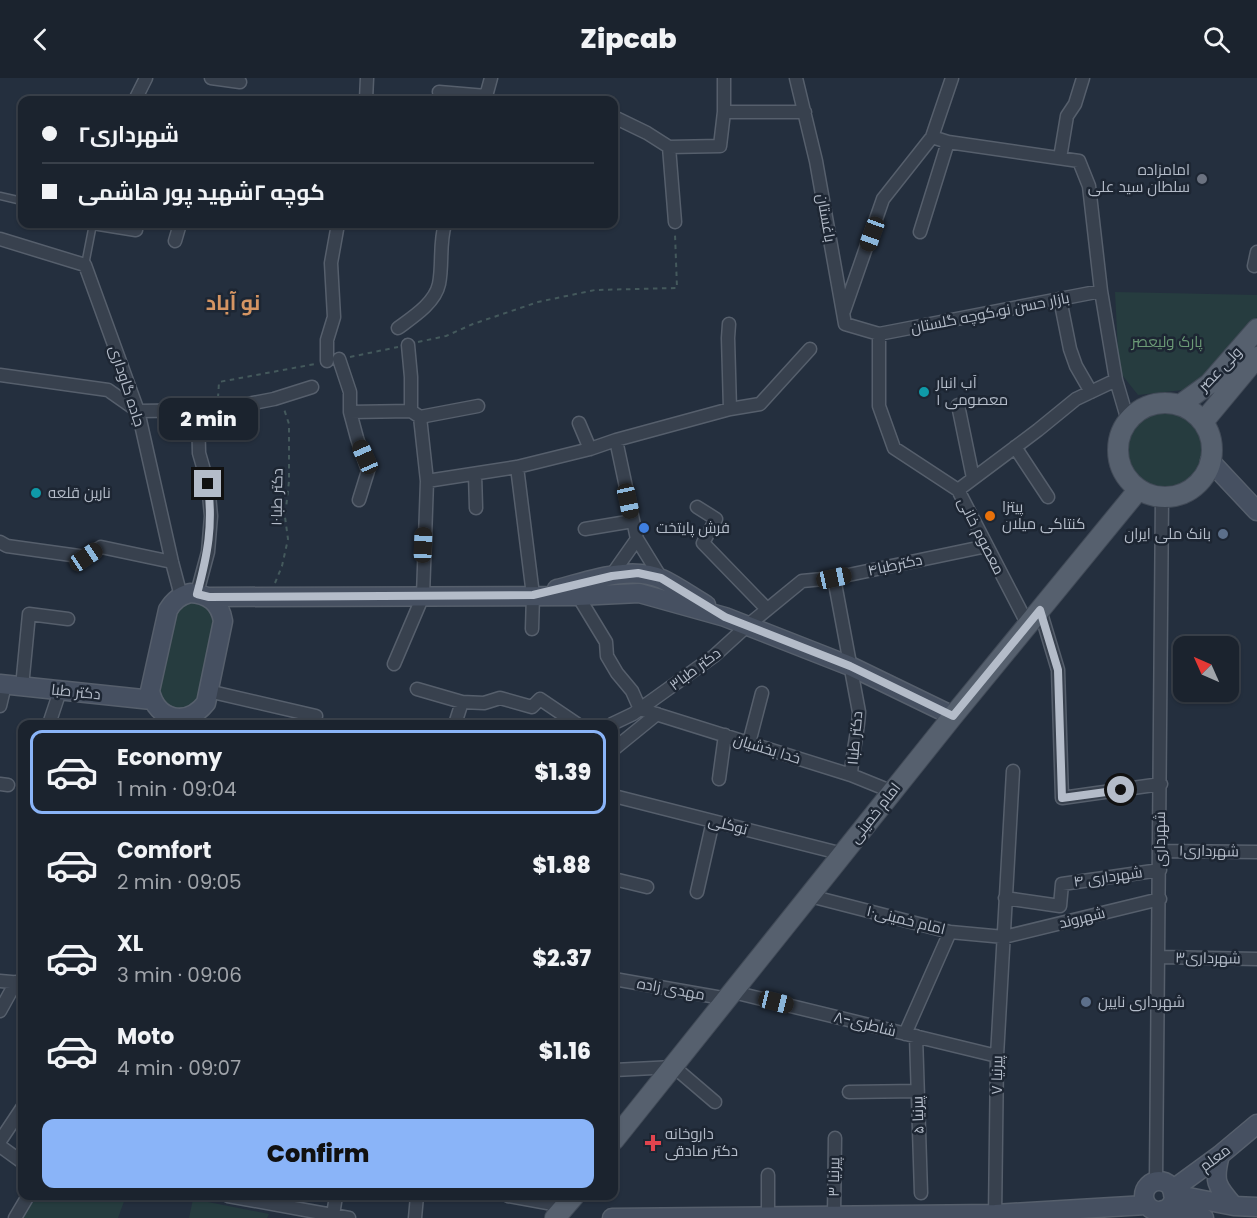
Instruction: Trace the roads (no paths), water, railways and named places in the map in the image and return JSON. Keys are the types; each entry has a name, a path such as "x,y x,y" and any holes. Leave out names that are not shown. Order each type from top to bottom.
{"main road":[{"name":"ولی عصر","path":"1180,405 1209,384 1257,329"},
{"name":"ولی عصر","path":"1203,422 1257,357"},
{"path":"1166,403 1180,405 1193,412 1203,422 1210,441 1210,461 1204,476 1193,487 1178,495 1162,497 1150,494 1139,489 1127,478 1120,464 1118,448 1121,434 1128,421 1138,411 1151,405 1166,403"},
{"name":"امام خمینی","path":"618,1135 953,716 1139,489"},
{"path":"552,1209 567,1200"}],"street":[{"path":"137,96 146,78"},
{"path":"211,78 240,82"},
{"path":"366,96 367,78"},
{"path":"486,96 491,78"},
{"path":"618,119 669,147 720,146 724,112 724,78"},
{"name":"باغستان","path":"796,78 816,160 843,314"},
{"path":"879,334 845,324 843,314 883,199 932,137 952,78"},
{"path":"1060,158 1067,116 1075,104 1083,78"},
{"path":"439,92 470,96"},
{"path":"724,112 805,112"},
{"path":"932,137 948,142 1079,161 1089,186 1101,291 1116,380 1128,421"},
{"path":"920,232 948,142"},
{"path":"669,147 675,222"},
{"path":"123,228 135,230"},
{"path":"175,241 179,228"},
{"path":"337,228 331,263 334,317 327,340 333,360 350,393 350,412 369,471 359,500"},
{"path":"398,328 431,301 439,285 441,236 444,228"},
{"path":"0,239 85,265"},
{"path":"1254,266 1257,252"},
{"name":"جاده گاوداری","path":"85,265 138,411 172,562 196,596"},
{"name":"بازار حسن نو،کوچه گلستان","path":"879,334 1101,291"},
{"path":"1060,299 1070,349 1076,366 1091,392"},
{"path":"729,324 730,409"},
{"name":"معصوم خانی","path":"879,334 879,406 894,448 958,490 987,546 1034,617 1058,670 1062,798 1161,784"},
{"path":"394,664 423,596 427,481 415,414 408,345"},
{"path":"427,481 517,467 590,449 730,409 760,404 810,349"},
{"path":"0,375 108,390 138,411 216,410 312,387"},
{"path":"958,490 1076,399 1116,380"},
{"path":"958,405 973,478"},
{"path":"350,412 415,414 478,406"},
{"path":"196,596 208,552 211,516 208,484 199,453 198,410"},
{"path":"579,423 590,449"},
{"path":"616,440 637,539 661,578"},
{"path":"1015,447 1048,497"},
{"path":"1210,461 1257,511"},
{"path":"517,467 533,595 532,629"},
{"path":"475,474 476,508"},
{"name":"شهرداری","path":"1162,497 1160,957 1167,1188"},
{"path":"697,507 716,519 703,543 767,609"},
{"path":"585,529 633,521"},
{"path":"612,576 637,539"},
{"path":"0,542 8,546 86,557 101,547 172,562"},
{"name":"دکترطبا۴","path":"747,626 802,581 834,578 987,546"},
{"path":"533,595 612,576 638,573 661,578 725,617"},
{"path":"638,573 639,593"},
{"name":"دکتر طبا۱","path":"834,578 859,712 851,775"},
{"path":"180,720 165,714 152,700 150,691 168,610 173,602 196,596 578,596 639,593 725,617 850,666 953,716"},
{"path":"184,720 200,710 206,703 223,621 216,603 196,596"},
{"path":"578,596 606,642 607,656 632,691 640,709"},
{"path":"0,706 9,685 29,614 68,619"},
{"name":"دکتر طبا۳","path":"618,721 640,709 714,656 747,626"},
{"name":"دکتر طبا","path":"9,685 152,700"},
{"path":"417,689 462,702 484,703 500,698 532,707 540,699 571,720"},
{"path":"50,720 60,691"},
{"path":"208,691 316,716"},
{"path":"749,743 762,693"},
{"path":"456,720 462,702"},
{"name":"خدا بخشیان","path":"640,709 851,775 893,792"},
{"path":"618,746 657,714"},
{"path":"719,779 724,735"},
{"name":"پیرنیا ۷","path":"995,1216 997,1056 1013,771"},
{"name":"توکلی","path":"618,797 843,854"},
{"path":"697,892 714,821"},
{"name":"شهرداری۱","path":"1160,851 1257,852"},
{"name":"شهرداری ۴","path":"1005,898 1060,906 1062,884 1160,870"},
{"path":"618,880 647,887"},
{"name":"امام خمینی۱۰","path":"810,896 950,932 1004,937"},
{"name":"شهروند","path":"1004,937 1160,899"},
{"path":"911,1035 950,932"},
{"name":"شهرداری۳","path":"1160,957 1257,959"},
{"name":"مهدی زاده","path":"618,980 731,995"},
{"path":"0,981 18,983"},
{"path":"0,1011 18,984"},
{"name":"۸-شاطری","path":"731,995 997,1056"},
{"name":"پیرنیا ۵","path":"911,1035 917,1091 921,1193"},
{"path":"618,1070 674,1067 715,1102"},
{"path":"849,1092 917,1091"},
{"path":"0,1141 18,1114"},
{"name":"معلم","path":"1167,1188 1220,1155 1257,1124"},
{"name":"پیرنیا ۳","path":"834,1216 835,1138"},
{"path":"0,1146 18,1159"},
{"path":"1220,1155 1215,1174 1221,1191 1234,1206"},
{"path":"768,1175 768,1217"},
{"path":"1204,1218 1155,1208 1144,1195 1145,1190 1151,1183 1234,1206 1257,1207"},
{"path":"612,1218 995,1216 1155,1208 1171,1204 1167,1188"},
{"path":"15,1218 26,1200"},
{"path":"246,1200 313,1215 349,1218"},
{"path":"333,1215 335,1200"},
{"path":"415,1218 417,1200"},
{"path":"522,1200 552,1209"}],"lane":[{"path":"0,196 18,200"},
{"path":"85,265 92,228"}],"place":[{"name":"امامزاده سلطان سید علی","path":"1202,179"},
{"name":"آب انبار معصومی ۱","path":"924,392"},
{"name":"نارین قلعه","path":"36,493"},
{"name":"پیتزا کنتاکی میلان","path":"990,516"},
{"name":"فرش پایتخت","path":"644,528"},
{"name":"بانک ملی ایران","path":"1223,534"},
{"name":"شهرداری نایین","path":"1086,1002"},
{"name":"داروخانه دکتر صادقی","path":"653,1143"}],"district":[{"name":"نو آباد","path":"233,303"}],"park label":[{"name":"پارک ولیعصر","path":"1167,342"}]}
